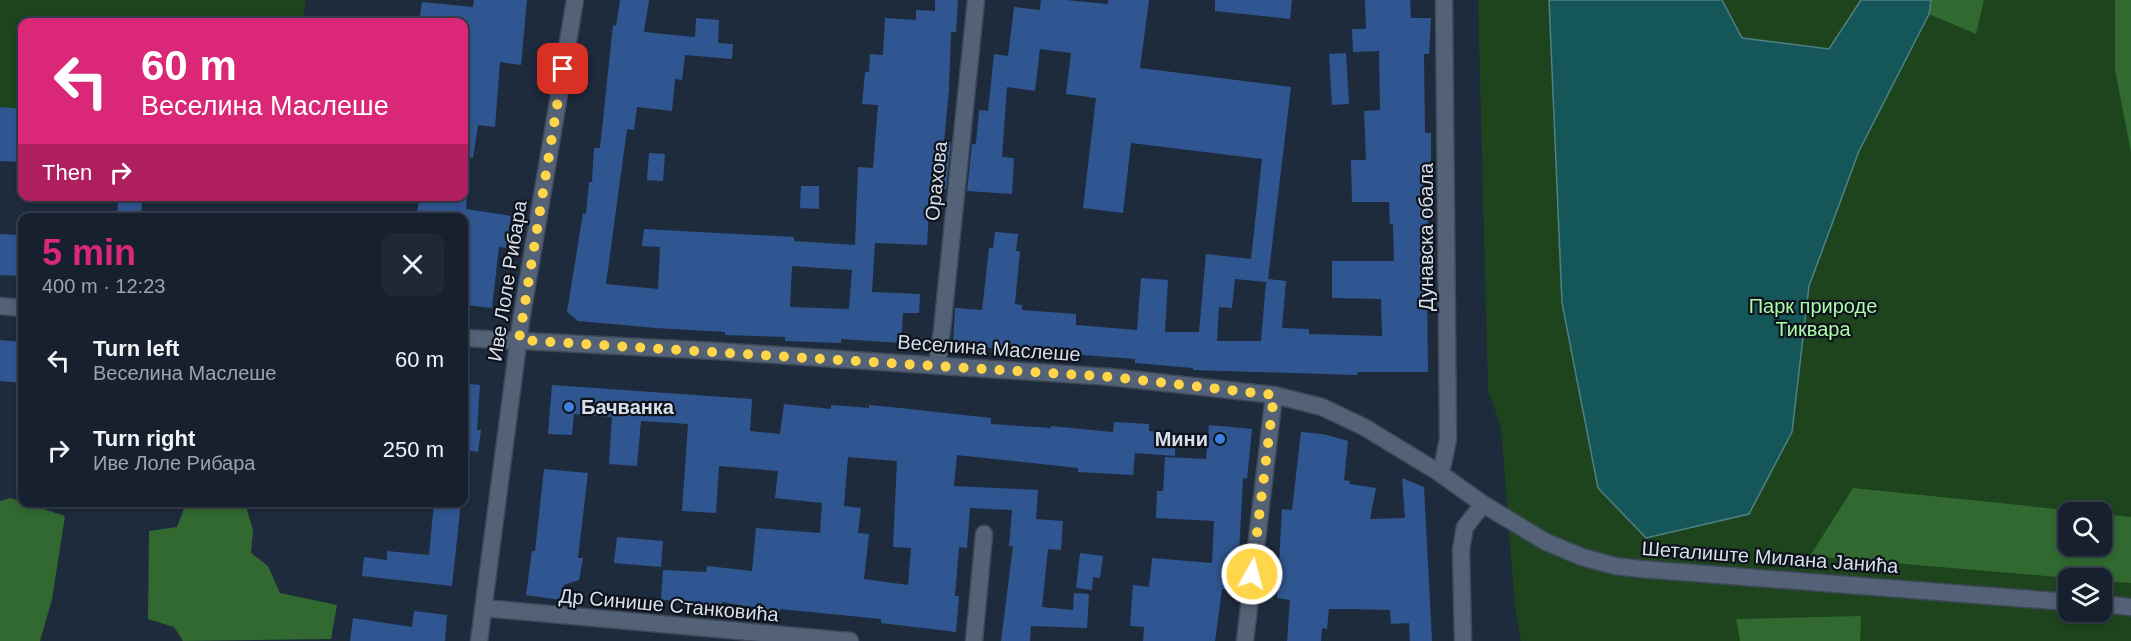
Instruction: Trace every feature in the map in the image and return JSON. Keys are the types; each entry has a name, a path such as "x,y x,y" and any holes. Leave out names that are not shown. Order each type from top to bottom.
{"street":[{"name":"Иве Лоле Рибара","path":"479,641 519,340 575,0"},
{"name":"Орахова","path":"937,366 975,0"},
{"name":"Дунавска обала","path":"1438,472 1443,464 1448,439 1444,0"},
{"path":"0,306 18,308"},
{"name":"Веселина Маслеше","path":"468,338 1112,377 1274,395 1322,407 1364,427 1438,472 1483,504"},
{"path":"1245,641 1274,395"},
{"path":"1463,641 1461,550 1465,527 1483,504"},
{"name":"Шеталиште Милана Јанића","path":"1483,504 1546,542 1582,557 1615,566 2058,601"},
{"path":"974,641 984,534"},
{"path":"2112,605 2131,607"},
{"name":"Др Синише Станковића","path":"484,608 767,637 850,641"}],"green space":[{"path":"0,0 306,0 304,18 18,18 18,148 0,146"},
{"name":"Парк природе Тиквара","path":"1478,0 2131,0 2131,641 1521,641 1515,608 1501,427 1488,390"},
{"path":"1931,0 1984,0 1976,34 1929,14"},
{"path":"2115,0 2131,0 2131,152 2115,70"},
{"path":"1853,488 2058,509 2058,556 2112,556 2112,515 2131,517 2131,583 2112,582 2112,568 2058,568 2058,577 1810,556"},
{"path":"10,498 18,501 18,507 38,507 65,516 52,599 40,641 0,641 0,501"},
{"path":"184,507 246,507 253,530 251,553 268,566 280,593 337,605 331,639 183,641 174,627 148,619 149,531 177,527"},
{"path":"1861,616 1860,641 1740,641 1736,619"}],"shaded area":[{"path":"1549,0 1722,0 1742,38 1829,49 1861,0 1931,0 1929,14 1859,151 1809,286 1792,432 1749,514 1646,538 1598,488 1562,303"}],"building":[{"path":"474,0 527,0 521,65 500,62 495,127 478,125 473,158 468,157 468,18 420,18 422,2 473,7"},
{"path":"620,0 649,0 644,32 695,37 696,18 719,20 718,43 733,44 732,59 685,55 682,80 675,79 672,111 637,107 634,130 627,129 606,284 658,289 660,247 642,246 644,229 794,237 794,241 855,245 858,167 873,168 878,105 862,104 865,72 869,72 870,54 883,55 885,18 916,20 916,10 935,11 935,0 958,0 956,32 951,32 944,142 951,142 946,189 940,188 939,209 929,208 927,245 875,243 872,292 920,294 919,313 903,313 901,343 841,339 841,343 785,341 785,337 725,335 725,332 578,321 567,312 583,213 586,214 589,182 592,182 594,148 600,148 613,25 616,26","holes":["792,266 852,270 849,309 790,307"]},
{"path":"1041,0 1108,4 1108,0 1149,0 1140,68 1291,87 1268,279 1286,281 1282,328 1309,329 1309,334 1382,336 1381,299 1332,298 1332,261 1394,261 1393,224 1390,224 1389,202 1352,202 1351,160 1366,160 1364,111 1380,110 1379,51 1353,52 1352,29 1366,29 1365,0 1410,0 1411,18 1431,18 1429,54 1424,54 1425,133 1431,133 1431,172 1428,172 1431,289 1427,289 1428,372 1357,372 1357,375 1193,370 1193,368 1135,363 1135,359 953,345 955,308 982,310 989,248 993,248 995,232 1018,234 1016,251 1020,251 1015,304 1022,305 1022,310 1076,314 1076,325 1137,330 1141,278 1168,280 1165,332 1199,332 1206,254 1251,259 1262,159 1131,143 1123,213 1083,208 1096,98 1066,94 1071,53 1040,49 1035,91 1007,87 1002,157 1014,158 1012,194 967,191 972,144 976,144 979,110 988,111 994,54 1008,56 1014,7 1040,10","holes":["1235,279 1266,282 1261,341 1217,341 1219,307 1232,308"]},
{"path":"1215,0 1292,0 1290,19 1215,11"},
{"path":"1346,53 1349,104 1332,105 1329,54"},
{"path":"0,107 18,109 18,162 0,161"},
{"path":"649,153 665,154 663,181 647,180"},
{"path":"801,186 819,186 819,209 800,208"},
{"path":"118,201 142,203 141,213 117,213"},
{"path":"419,201 467,201 466,209 511,216 506,248 499,247 492,308 468,305 468,213 417,213"},
{"path":"0,234 18,235 18,276 0,275"},
{"path":"0,340 18,342 18,383 0,381"},
{"path":"468,384 480,385 477,430 481,430 478,452 468,451"},
{"path":"552,385 752,399 750,431 780,434 784,404 831,409 831,405 869,408 869,405 991,418 991,424 1051,428 1051,426 1113,432 1114,422 1149,424 1149,431 1176,433 1175,456 1135,453 1133,475 1078,472 1078,468 957,455 954,486 1038,490 1036,519 1063,521 1061,550 1048,549 1042,607 1073,610 1074,593 1089,594 1087,628 1031,626 1030,641 1001,641 1013,546 1009,546 1012,510 970,508 967,548 959,547 955,596 959,596 956,632 881,623 881,619 780,609 780,612 722,602 721,610 702,608 702,602 661,600 663,570 706,572 707,566 752,571 756,528 820,533 822,503 775,498 778,471 719,466 716,513 682,511 688,424 641,421 637,466 609,464 612,417 574,414 572,435 548,434","holes":["848,457 897,461 893,547 911,548 908,585 864,579 869,534 858,533 861,508 844,506"]},
{"path":"1209,425 1252,429 1247,479 1243,478 1239,554 1236,554 1233,590 1222,589 1215,641 1143,641 1144,627 1130,626 1133,585 1149,587 1152,558 1212,563 1214,521 1156,518 1157,491 1163,491 1165,457 1206,459"},
{"path":"1301,432 1323,434 1348,441 1344,480 1350,481 1349,484 1376,488 1370,519 1405,518 1402,478 1424,487 1432,641 1410,641 1409,623 1391,624 1390,610 1329,609 1327,629 1322,628 1321,641 1287,641 1290,600 1277,598 1282,509 1292,510"},
{"path":"544,469 588,473 578,558 583,558 579,580 564,585 561,600 526,595 532,551 535,551"},
{"path":"434,507 460,507 452,586 362,576 364,557 387,560 387,551 429,555"},
{"path":"617,537 663,541 661,567 614,563"},
{"path":"1080,553 1103,556 1100,578 1093,577 1092,590 1076,588"},
{"path":"414,611 447,615 445,641 350,641 353,618 412,627"}],"place":[{"name":"Бачванка","path":"569,407"},
{"name":"Мини","path":"1220,439"}],"route":[{"path":"563,69 519,340 1112,377 1274,395 1252,574"}]}
